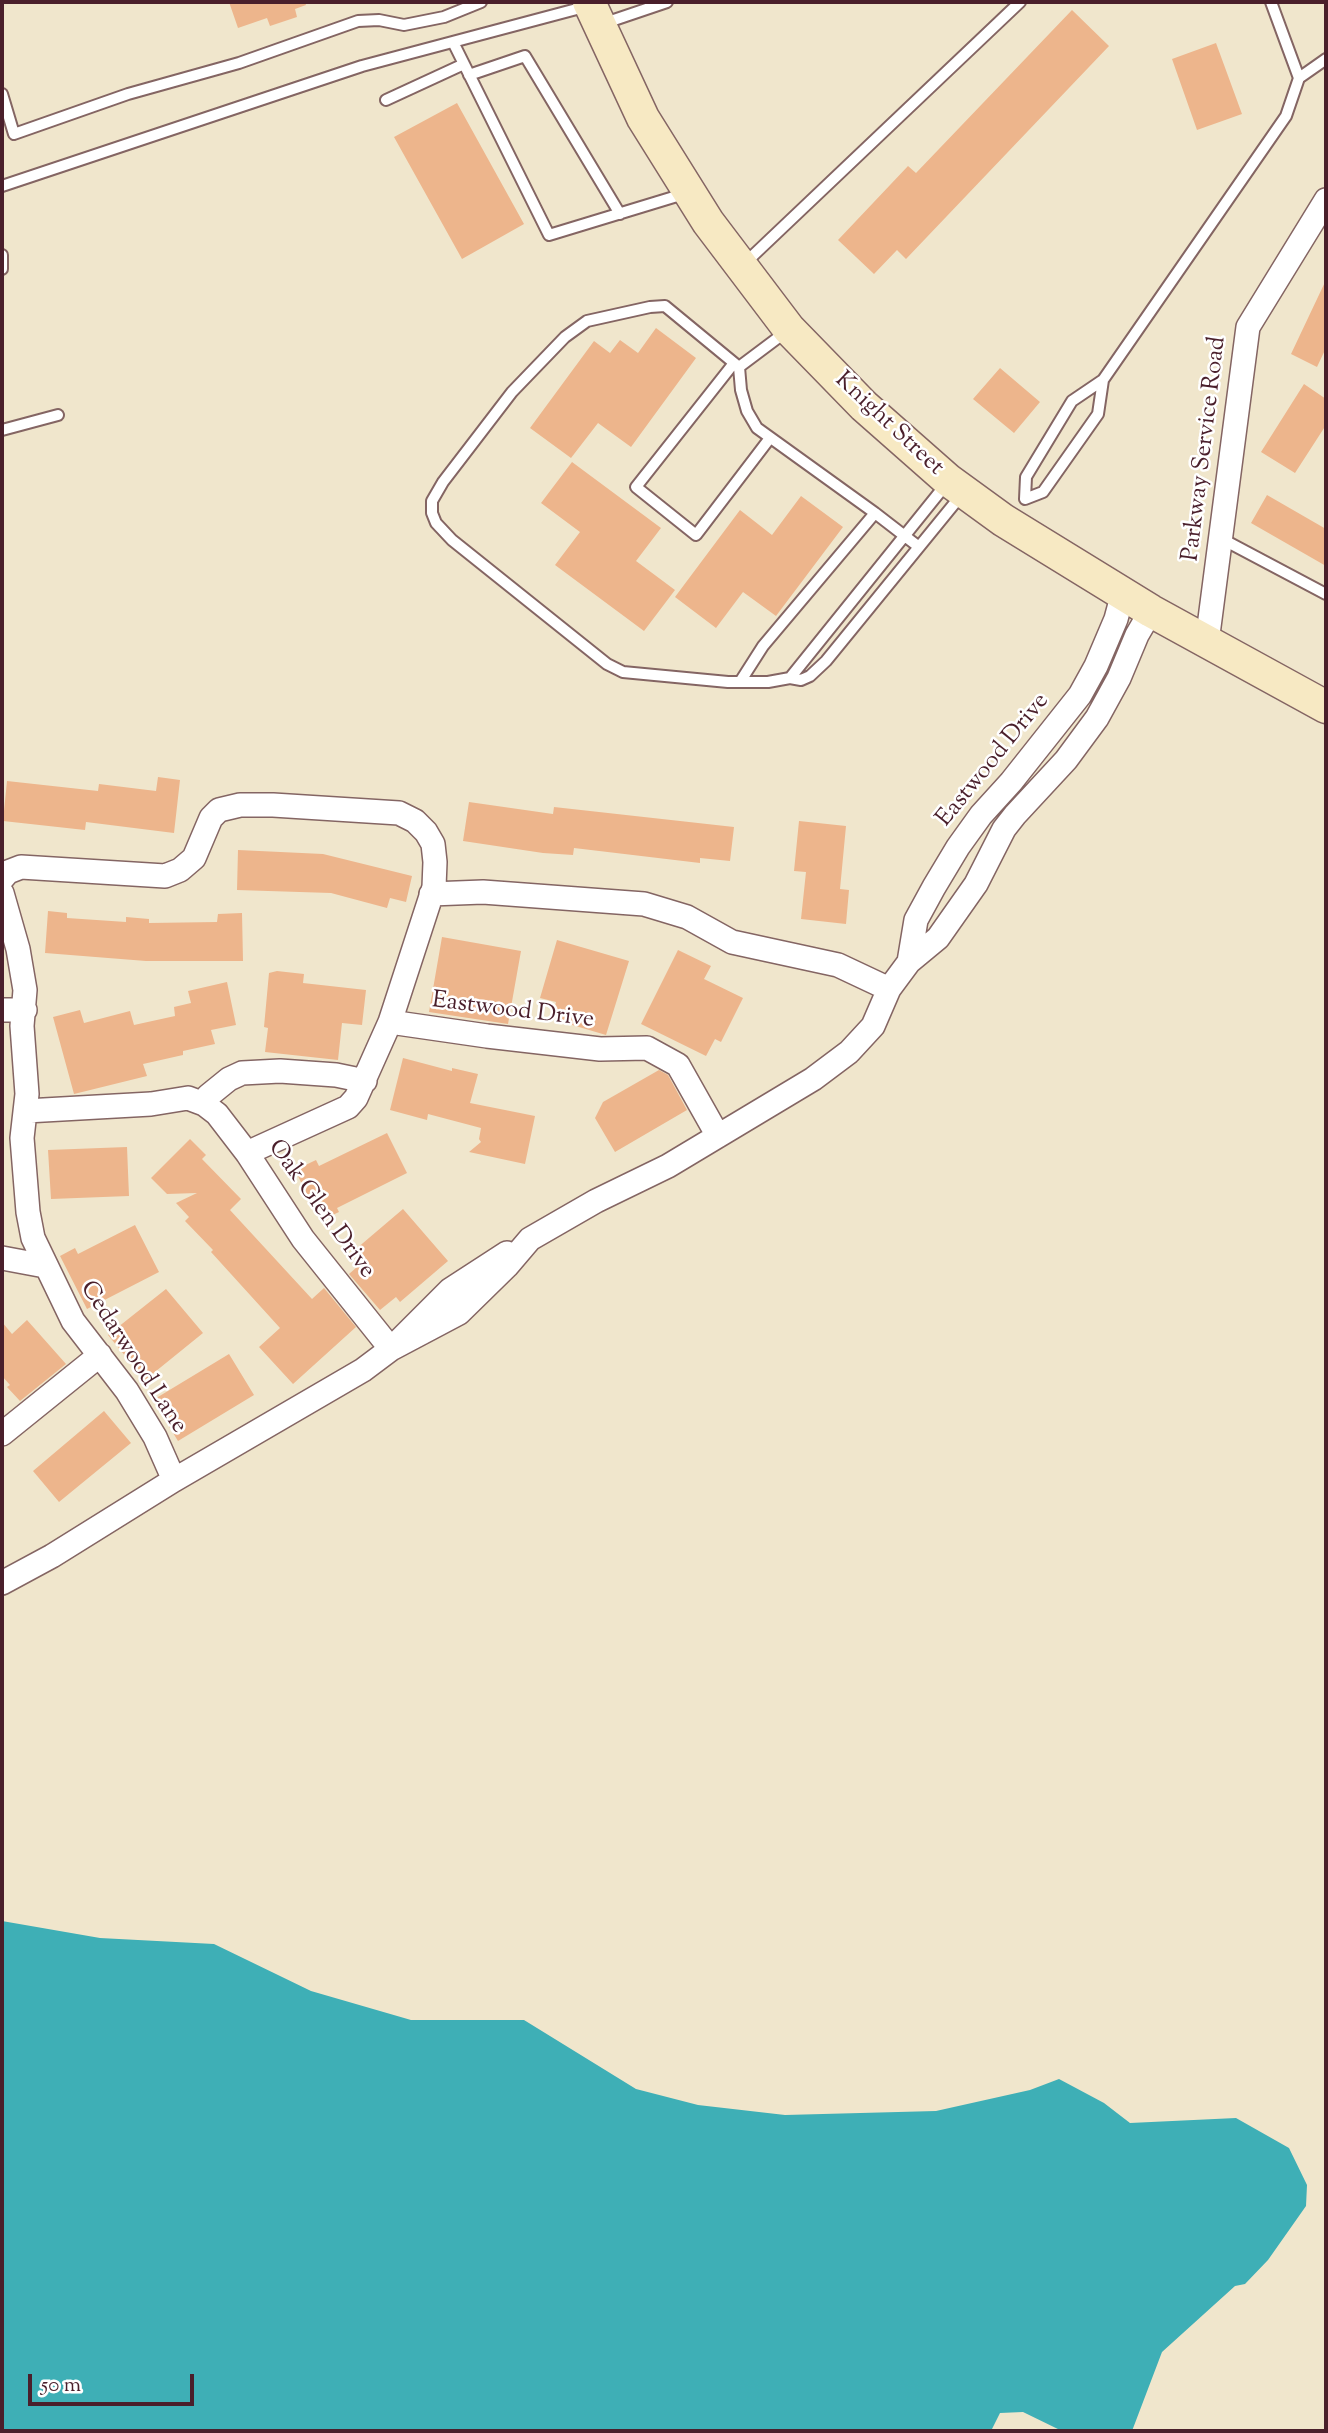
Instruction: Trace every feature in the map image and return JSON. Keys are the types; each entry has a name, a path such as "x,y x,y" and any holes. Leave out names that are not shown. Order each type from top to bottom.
{"street":[{"name":"Knight Street","path":"593,11 643,118 708,222 789,329 864,407 956,486 1017,511 1123,593 1326,707"},
{"name":"Parkway Service Road","path":"1207,642 1248,327 1323,213"},
{"name":"Eastwood Drive","path":"909,962 916,920 940,877 981,815 1080,695 1116,619 1123,593"},
{"name":"Eastwood Drive","path":"2,1583 52,1556 174,1480 363,1370 391,1349 459,1313 508,1266 530,1239 596,1201 668,1166 813,1079 849,1052 873,1026 890,989 909,962 937,938 985,869 1004,829 1066,760 1097,718 1119,678 1137,635 1152,611"},
{"name":"Eastwood Drive","path":"2,879 8,872 22,867 165,876 180,870 194,858 211,818 219,810 240,805 399,813 426,832 433,844 435,862 431,894 390,1022 600,1049 647,1048 678,1065 718,1136"},
{"path":"431,894 483,892 644,904 687,917 732,943 838,965 890,989"},
{"name":"Cedarwood Lane","path":"2,893 18,948 25,990 13,1010 22,1026 27,1094 22,1138 28,1212 33,1238 73,1321 127,1391 155,1437 174,1480"},
{"path":"247,1153 348,1107 365,1081 390,1022"},
{"path":"26,1111 151,1104 188,1098 204,1104 218,1087 242,1073 294,1072 335,1075 365,1081"},
{"name":"Oak Glen Drive","path":"204,1104 217,1114 247,1153 303,1239 391,1349"},
{"path":"2,1258 45,1266"},
{"path":"2,1434 100,1355"}],"lane":[{"path":"2,94 14,134 128,94 239,63 358,21 379,20 404,25 444,17 481,2"},
{"path":"2,186 362,66 453,42 593,11 667,2"},
{"path":"742,266 1020,2"},
{"path":"1271,2 1299,78"},
{"path":"453,42 549,235 690,192"},
{"path":"386,100 466,70 525,55 620,214"},
{"path":"1017,511 1026,477 1072,401 1103,380 1286,116 1299,78 1326,59"},
{"path":"2,255 2,269"},
{"path":"919,547 757,428 747,411 736,365 666,306 587,321 565,337 512,392 443,481 432,501 432,513 436,523 452,540 607,664 623,672 643,675 768,682 790,678 801,680 810,676 826,661 919,547 956,486"},
{"path":"770,438 696,535 636,487 736,365 789,329"},
{"path":"1017,511 1043,492 1098,414 1103,380"},
{"path":"2,430 58,415"},
{"path":"790,678 904,536 956,486"},
{"path":"740,682 763,646 875,513"},
{"path":"1222,538 1326,594"}],"water":[{"path":"2,1921 100,1938 214,1944 311,1991 411,2020 524,2020 636,2089 698,2105 785,2115 936,2111 1030,2090 1059,2079 1104,2103 1130,2123 1236,2118 1289,2148 1307,2185 1306,2206 1268,2260 1245,2284 1235,2286 1162,2352 1132,2431 1062,2431 1023,2412 1000,2413 991,2431 2,2431"}],"building":[{"path":"229,2 305,2 306,5 295,9 297,17 270,26 267,18 238,28"},
{"path":"1072,10 1109,46 906,259 897,250 874,274 838,240 908,166 916,173"},
{"path":"1216,43 1242,114 1197,130 1172,59"},
{"path":"457,103 524,224 462,259 394,137"},
{"path":"1326,280 1326,348 1317,367 1291,354"},
{"path":"656,328 696,358 631,447 598,423 571,458 530,428 594,341 610,353 620,340 638,353"},
{"path":"1000,368 1040,402 1014,433 973,399"},
{"path":"1304,384 1326,399 1326,425 1295,473 1261,452"},
{"path":"572,462 661,528 636,561 675,590 644,631 555,565 580,532 541,503"},
{"path":"1267,495 1326,529 1326,566 1251,523"},
{"path":"801,496 843,527 776,616 743,592 716,628 675,597 740,510 772,535"},
{"path":"158,777 180,780 174,833 86,822 85,830 3,821 7,781 98,791 99,784 156,791"},
{"path":"469,802 553,814 554,807 734,827 730,861 700,858 700,863 574,848 573,855 543,853 463,841"},
{"path":"799,821 846,826 840,889 849,890 846,924 801,919 806,872 794,871"},
{"path":"238,850 323,854 412,876 406,902 390,898 387,908 331,893 237,890"},
{"path":"48,911 67,913 67,918 126,922 126,917 149,919 149,923 217,922 218,914 242,913 243,961 146,961 45,953"},
{"path":"442,937 521,951 508,1024 429,1012"},
{"path":"557,940 629,961 606,1035 552,1019 556,1002 540,998"},
{"path":"678,950 711,966 704,979 743,998 721,1042 715,1039 706,1056 641,1024"},
{"path":"277,971 304,974 303,983 366,990 362,1025 342,1023 338,1060 265,1052 268,1028 264,1027 269,973"},
{"path":"227,982 236,1025 211,1030 215,1044 143,1064 147,1076 74,1094 53,1017 80,1010 84,1023 130,1011 134,1025 175,1016 174,1007 191,1003 188,991"},
{"path":"403,1058 452,1071 452,1068 478,1074 470,1103 535,1116 525,1164 469,1152 481,1142 481,1128 428,1114 427,1120 390,1110"},
{"path":"659,1070 668,1075 687,1110 615,1152 595,1118 603,1102"},
{"path":"387,1133 407,1173 337,1208 339,1212 320,1221 295,1170 316,1160 319,1166"},
{"path":"190,1139 206,1155 202,1159 241,1199 230,1210 312,1299 324,1288 356,1327 293,1384 259,1347 280,1328 185,1221 189,1217 176,1203 197,1193 167,1194 151,1178"},
{"path":"127,1147 129,1196 51,1199 48,1150"},
{"path":"403,1209 448,1261 400,1302 396,1297 380,1310 349,1274 365,1260 356,1249"},
{"path":"135,1225 159,1272 87,1309 60,1256 75,1248 78,1254"},
{"path":"166,1289 203,1333 145,1380 108,1335"},
{"path":"27,1320 66,1364 20,1401 7,1387 10,1385 2,1376 2,1322 12,1334"},
{"path":"229,1354 254,1395 178,1441 153,1400"},
{"path":"104,1411 131,1443 59,1502 33,1471"}]}
